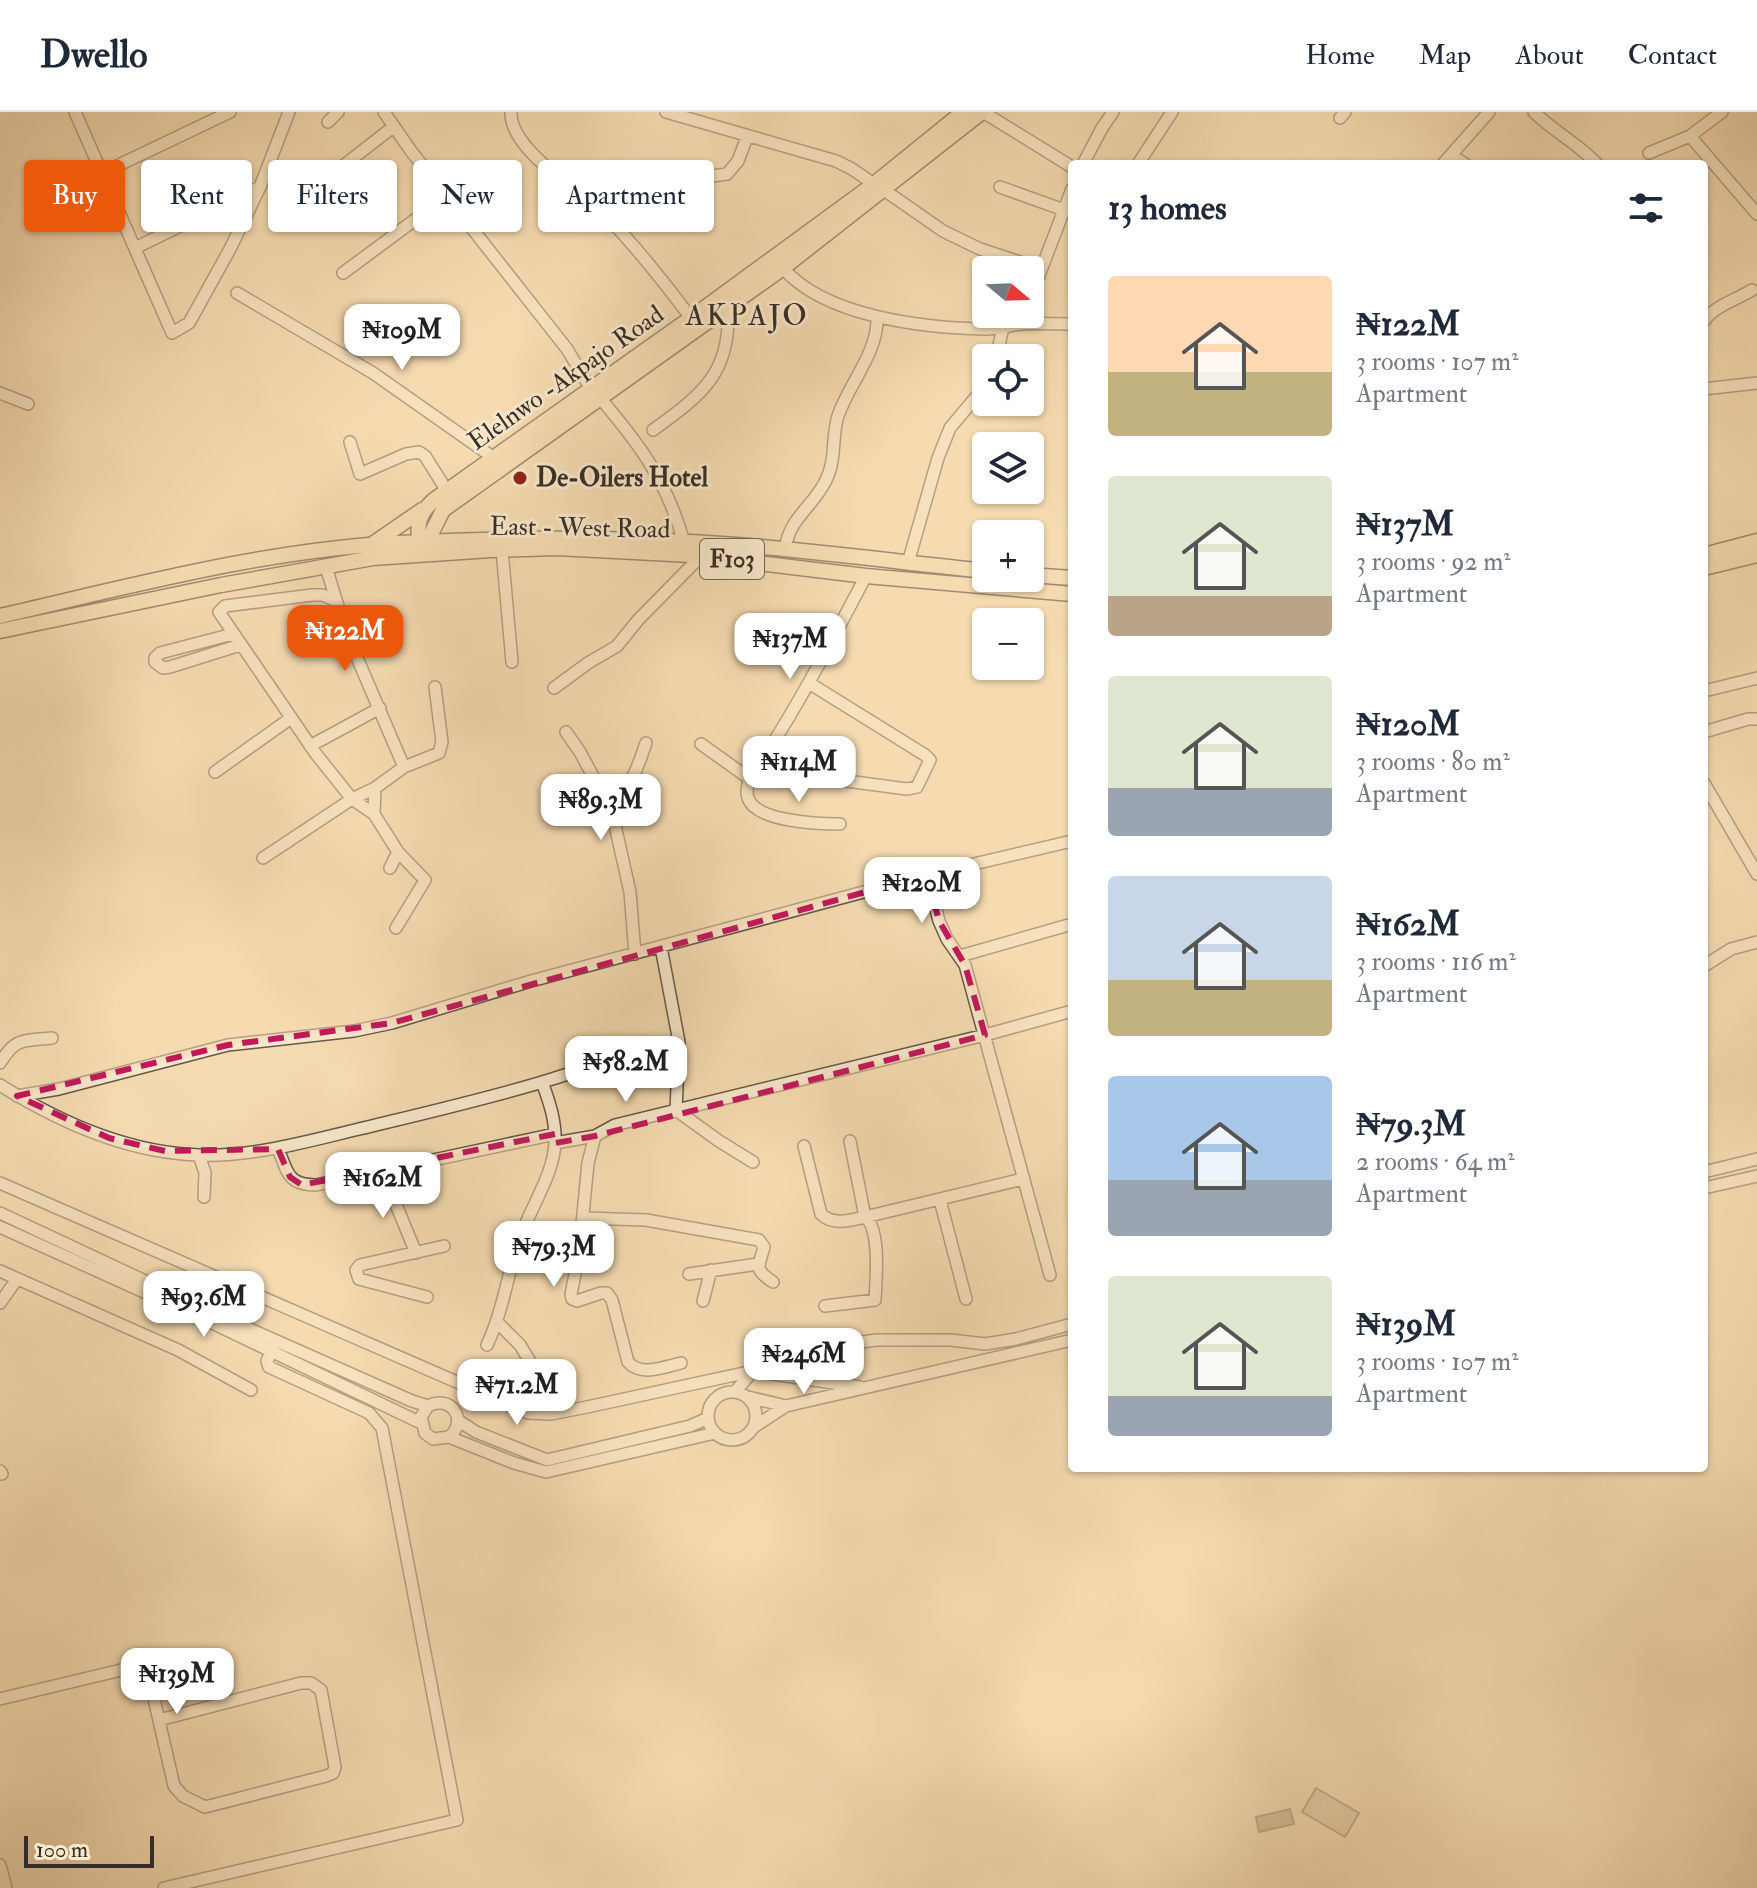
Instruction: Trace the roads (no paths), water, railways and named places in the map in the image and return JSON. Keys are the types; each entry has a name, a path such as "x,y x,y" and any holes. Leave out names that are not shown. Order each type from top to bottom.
{"main road":[{"name":"Elelnwo -Akpajo Road","path":"372,552 447,491 595,394 691,318 879,187 963,112"},
{"path":"425,548 443,510 595,394 783,268 879,187 982,112"},
{"path":"422,510 418,527 425,548"},
{"path":"443,510 444,528 449,534 468,541"},
{"name":"East - West Road","path":"372,552 468,541 558,538 684,542 972,570"},
{"path":"1708,554 1757,541"},
{"name":"East - West Road","path":"425,548 557,548 702,555 866,576 1068,594"},
{"name":"F103","path":"0,626 326,567 372,552"},
{"name":"F103","path":"0,626 125,586 222,567 372,552"},
{"path":"1708,567 1757,555"},
{"path":"1044,576 1068,578"}],"street":[{"path":"75,112 96,160"},
{"path":"125,162 230,112"},
{"path":"125,225 172,333 189,323 260,187 289,112"},
{"path":"328,122 338,112"},
{"path":"384,112 419,160"},
{"path":"511,112 510,123 542,163 602,213 647,262 691,318"},
{"path":"666,112 836,161 943,231 1001,256"},
{"path":"982,112 1068,165"},
{"path":"1085,160 1113,112"},
{"path":"1141,160 1172,112"},
{"path":"1447,160 1489,112"},
{"path":"1534,112 1556,133 1585,151 1593,160"},
{"path":"1649,153 1690,136 1722,112"},
{"path":"351,160 393,127"},
{"path":"1690,136 1757,214"},
{"path":"714,176 727,174 738,161 747,137"},
{"path":"135,248 260,187"},
{"path":"1000,187 1064,210"},
{"path":"1044,261 1068,200"},
{"path":"343,273 413,223"},
{"path":"475,232 567,349 595,394 650,460 674,508 684,542"},
{"path":"783,268 796,283 812,294 877,318 972,328"},
{"path":"1708,317 1714,310 1731,304 1752,290"},
{"path":"237,293 373,373 494,458"},
{"path":"653,430 689,405 716,372 726,352 728,307"},
{"path":"785,550 791,526 824,486 832,469 837,419 873,341 877,318"},
{"path":"1044,321 1068,324"},
{"path":"974,328 1003,328 999,344"},
{"path":"1708,389 1757,383"},
{"path":"0,393 28,404"},
{"path":"908,563 938,458 950,428 972,402"},
{"path":"350,442 360,474 406,454 419,452 425,456 447,491"},
{"path":"502,550 512,662"},
{"path":"554,688 617,646 638,620 702,555"},
{"path":"326,567 334,600 404,767"},
{"path":"840,824 806,823 761,811 751,804 747,796 750,779 809,683 866,576"},
{"path":"334,600 323,595 312,595 225,606 220,610 220,616 310,746 352,799 374,814 398,852 425,880 396,928"},
{"path":"236,640 170,667 163,668 155,662 160,653 236,640"},
{"path":"1708,690 1757,678"},
{"path":"763,759 824,778 907,789 917,787 929,765 930,760 925,755 809,683"},
{"path":"263,858 404,767 435,755 441,748 435,687"},
{"path":"310,746 380,708"},
{"path":"215,772 291,718"},
{"path":"1708,731 1757,719"},
{"path":"566,732 612,812 630,892 635,954"},
{"path":"612,812 616,800 630,783 640,763 646,743"},
{"path":"701,744 750,779"},
{"path":"374,814 375,788"},
{"path":"1708,790 1757,874"},
{"path":"17,1096 59,1089 228,1045 354,1031 392,1023 531,981 927,875 1068,842"},
{"path":"390,868 398,852"},
{"path":"927,875 939,921 947,939 960,956 985,1035 1050,1275"},
{"path":"960,956 1068,925"},
{"path":"1708,963 1731,949 1757,942"},
{"path":"661,947 679,1042 676,1110"},
{"path":"278,1149 290,1177 302,1185 316,1185 555,1139 595,1136 615,1125 1068,1012"},
{"path":"0,1063 11,1046 26,1040 52,1038"},
{"path":"0,1085 43,1112 109,1138 199,1155 278,1149 542,1082 636,1051 679,1042"},
{"path":"487,1345 498,1323 517,1250 551,1165 555,1139 553,1116 542,1082"},
{"path":"676,1110 753,1162"},
{"path":"595,1136 588,1163 572,1299 577,1301 607,1293 612,1300 628,1362 632,1367 647,1370 681,1363"},
{"path":"825,1306 875,1300 875,1245 872,1226 865,1217 850,1141"},
{"path":"804,1146 824,1218 842,1221 1023,1179"},
{"path":"199,1155 205,1173 204,1197"},
{"path":"1708,1171 1757,1159"},
{"path":"383,1173 416,1253"},
{"path":"1708,1187 1757,1176"},
{"path":"0,1183 528,1413 551,1414 753,1371 853,1343 951,1340 985,1344 1068,1325"},
{"path":"940,1200 966,1299"},
{"path":"0,1213 276,1341 428,1406"},
{"path":"583,1218 646,1220 759,1240 764,1247 759,1270 773,1282"},
{"path":"0,1227 204,1319 421,1423"},
{"path":"427,1297 359,1279 356,1273 360,1265 444,1246"},
{"path":"689,1274 758,1264"},
{"path":"703,1301 711,1270"},
{"path":"0,1271 178,1350 251,1390"},
{"path":"0,1303 17,1279"},
{"path":"498,1323 520,1345 540,1378"},
{"path":"1052,1345 1053,1329"},
{"path":"164,1888 457,1820 382,1428 369,1413 275,1372 267,1361 276,1341"},
{"path":"786,1406 728,1392 715,1398 708,1418 715,1433 734,1440 746,1436 786,1406 1068,1341"},
{"path":"753,1371 867,1387"},
{"path":"735,1392 753,1371"},
{"path":"748,1397 756,1411 754,1427"},
{"path":"437,1402 448,1404 456,1411 459,1421 449,1437 439,1440 429,1436 421,1417 428,1406 437,1402"},
{"path":"459,1421 476,1432 547,1460 690,1426 708,1418"},
{"path":"449,1437 546,1472 715,1433"},
{"path":"0,1699 134,1667 141,1669 147,1676 174,1786 183,1796 205,1807 326,1776 333,1773 335,1767 321,1690 311,1683 159,1720"},
{"path":"0,1865 6,1888"}],"place":[{"name":"De-Oilers Hotel","path":"520,478"}],"district":[{"name":"AKPAJO","path":"747,315"}]}
